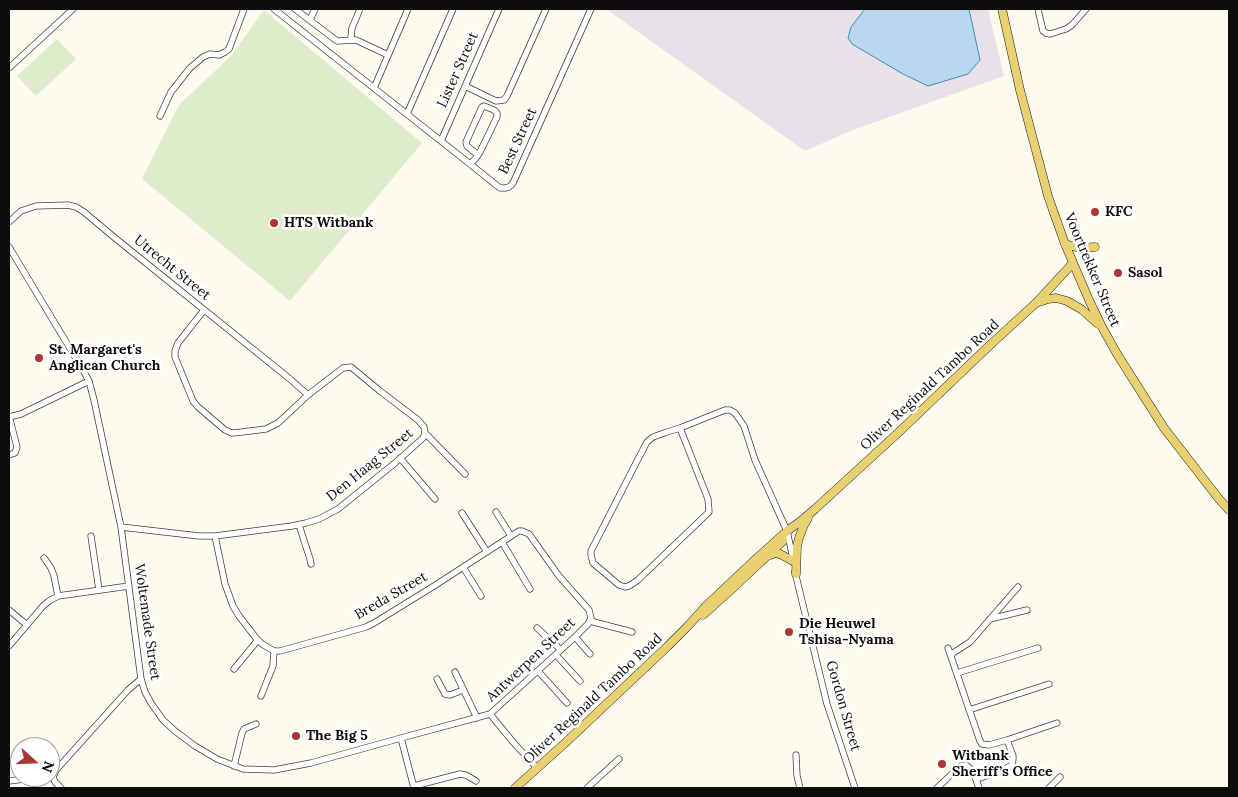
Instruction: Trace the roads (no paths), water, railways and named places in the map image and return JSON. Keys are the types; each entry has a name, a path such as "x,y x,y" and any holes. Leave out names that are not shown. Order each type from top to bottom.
{"main road":[{"name":"Voortrekker Street","path":"1002,9 1048,196 1064,244 1102,327 1117,354 1164,428 1229,510"},
{"path":"1064,244 1080,248 1096,246"},
{"name":"Oliver Reginald Tambo Road","path":"687,628 706,606 899,432 1036,303 1073,263"},
{"path":"1036,303 1048,299 1062,299 1081,309 1102,327"},
{"path":"796,574 799,538 804,525 815,509"},
{"name":"Oliver Reginald Tambo Road","path":"515,788 768,555 787,534"},
{"path":"768,555 778,553 793,561"}],"street":[{"path":"9,68 73,9"},
{"path":"160,116 171,92 190,68 210,54 219,54 229,49 244,9"},
{"name":"Best Street","path":"274,9 500,188 505,188 513,183 590,9"},
{"path":"296,9 338,41 356,40 388,55"},
{"path":"310,20 315,9"},
{"path":"353,40 351,37 352,28 360,9"},
{"path":"374,88 408,9"},
{"path":"407,114 453,9"},
{"name":"Lister Street","path":"440,141 499,9"},
{"path":"464,86 496,101 504,100 546,9"},
{"path":"1038,9 1043,31 1050,34 1072,25 1086,9"},
{"path":"470,164 478,155 497,117 497,113 486,106 482,107 466,142 467,146 478,155"},
{"name":"Utrecht Street","path":"9,222 21,211 36,206 68,205 76,207 308,395"},
{"name":"Woltemade Street","path":"9,248 89,381 121,527 141,679 151,703 175,731 195,746 234,766 243,769 274,770 311,763 490,714"},
{"path":"204,310 178,343 175,357 193,401 220,427 232,433 266,429 278,423 308,395 343,368 351,367 418,420 424,427 425,432 465,474"},
{"path":"9,455 15,453 17,447 9,417 21,414 89,381"},
{"name":"Gordon Street","path":"680,428 725,410 735,413 744,426 755,460 787,534 827,704 853,787"},
{"path":"680,428 710,508 707,515 638,580 625,587 593,563 591,552 647,442 652,437 680,428"},
{"name":"Den Haag Street","path":"121,527 199,536 215,536 299,524 319,519 338,509 423,438 425,432"},
{"path":"400,458 434,499"},
{"path":"496,512 511,536"},
{"path":"462,513 487,552"},
{"path":"299,524 311,564"},
{"name":"Antwerpen Street","path":"490,714 575,637 591,618 589,610 558,576 529,534 522,531 511,536"},
{"path":"91,536 99,590"},
{"path":"215,536 233,606 258,640 274,651 273,666 261,696"},
{"name":"Breda Street","path":"274,651 288,649 374,624 511,536"},
{"path":"502,542 530,589"},
{"path":"44,558 54,576 58,596"},
{"path":"463,567 481,596"},
{"path":"9,646 43,606 58,596 128,586"},
{"path":"951,656 970,642 1018,587"},
{"path":"9,610 27,625"},
{"path":"990,619 1027,610"},
{"path":"590,621 632,632"},
{"path":"537,628 580,681"},
{"path":"575,637 590,654"},
{"path":"234,669 258,640"},
{"path":"948,648 982,744 989,745 1057,723"},
{"path":"957,673 1038,648"},
{"path":"538,671 566,703"},
{"path":"455,672 477,718"},
{"path":"60,766 128,690 141,679"},
{"path":"437,679 445,694 463,690"},
{"path":"969,710 1049,684"},
{"path":"490,714 537,768"},
{"path":"234,766 244,729 256,724"},
{"path":"400,738 414,787 460,774 476,781"},
{"path":"976,779 1001,771 1012,765 1013,756 1006,740"},
{"path":"796,755 797,776 800,788"},
{"path":"587,788 619,759"},
{"path":"937,788 955,770 964,765 973,771 979,788"},
{"path":"1049,788 1060,777"}],"water":[{"path":"865,9 969,9 980,60 968,74 928,86 903,74 852,44 848,38 851,27"}],"place":[{"name":"KFC","path":"1095,212"},
{"name":"HTS Witbank","path":"274,223"},
{"name":"Sasol","path":"1118,273"},
{"name":"St. Margaret's Anglican Church","path":"39,358"},
{"name":"Die Heuwel Tshisa-Nyama","path":"789,632"},
{"name":"The Big 5","path":"296,736"},
{"name":"Witbank Sheriff’s Office","path":"942,764"}]}
